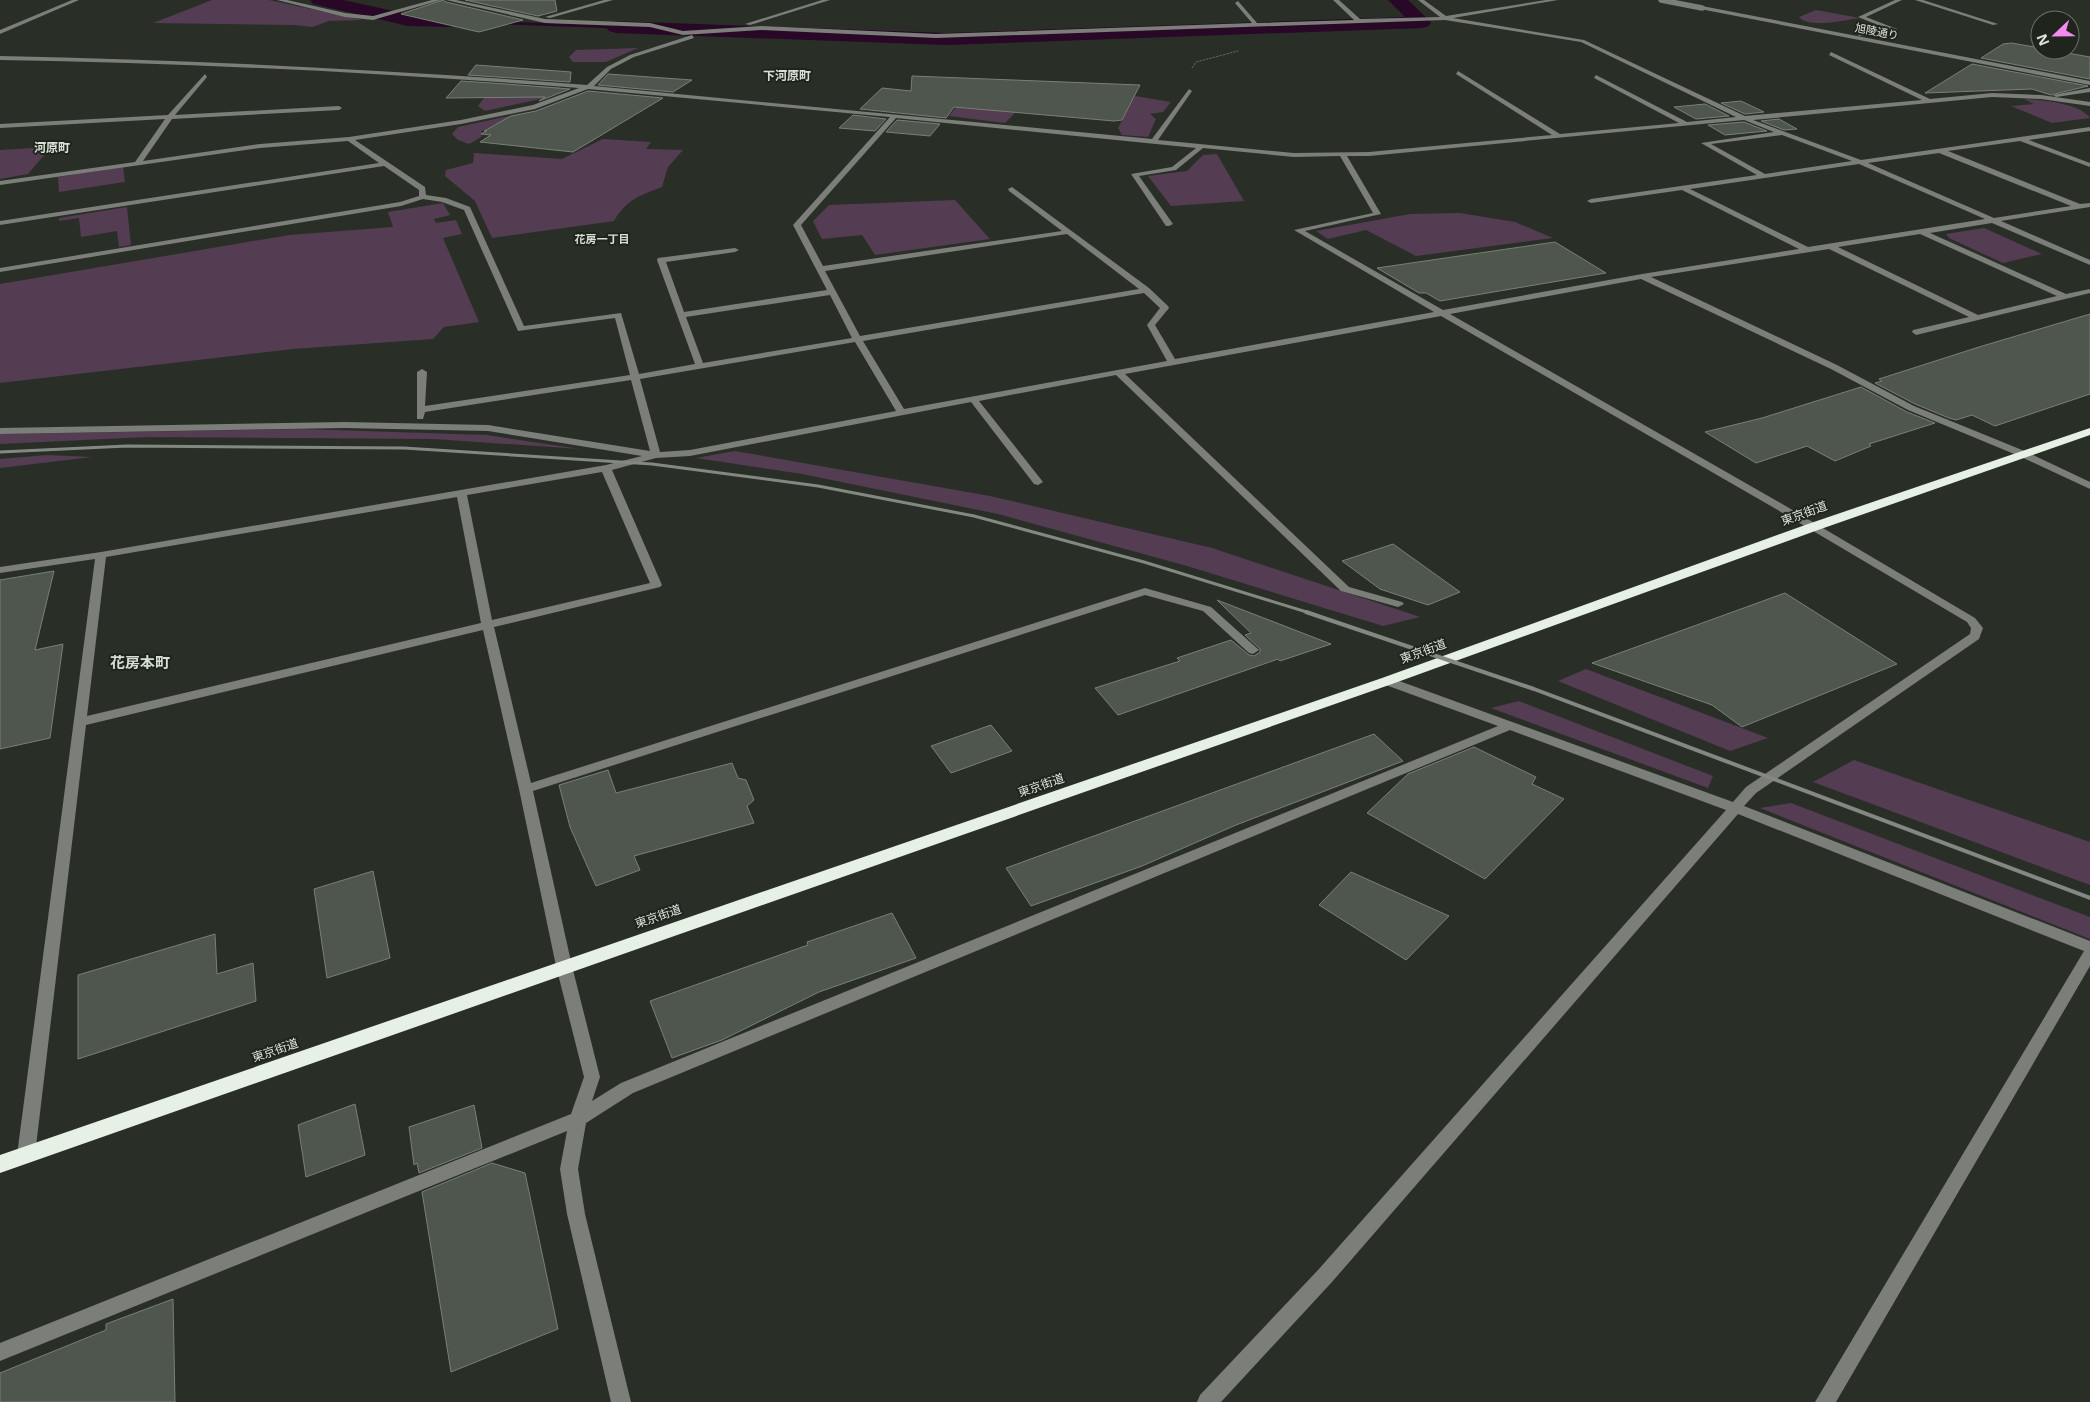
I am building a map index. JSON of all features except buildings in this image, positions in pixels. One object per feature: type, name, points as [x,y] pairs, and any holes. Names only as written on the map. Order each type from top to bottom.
[{"type":"highway","name":"東京街道","points":[[0,1164],[564,966],[1387,682],[1813,527],[2090,430]]},
{"type":"street","points":[[0,32],[76,0]]},
{"type":"street","points":[[280,0],[345,15],[374,18],[438,0]]},
{"type":"street","points":[[449,0],[538,19],[650,25],[683,33],[709,33],[761,28],[936,36],[1446,18],[1555,0]]},
{"type":"street","points":[[538,19],[610,0]]},
{"type":"street","points":[[0,183],[260,146],[348,139],[461,122],[535,107],[591,86],[609,68],[632,56],[668,43],[750,24],[827,0]]},
{"type":"street","points":[[1336,0],[1359,21]]},
{"type":"street","points":[[1420,0],[1446,18],[1482,26],[1582,41],[1743,118],[1860,162],[2090,263]]},
{"type":"street","name":"旭陵通り","points":[[1661,0],[2090,82]]},
{"type":"street","points":[[1852,37],[1895,30],[1861,17],[1899,0]]},
{"type":"street","points":[[1918,0],[1995,24]]},
{"type":"street","points":[[1238,3],[1256,25]]},
{"type":"street","points":[[1831,54],[1929,101]]},
{"type":"street","points":[[0,58],[221,62],[591,86],[1294,155],[1369,154],[1992,95],[2042,97],[2090,104]]},
{"type":"street","points":[[1458,74],[1559,136]]},
{"type":"street","points":[[138,163],[170,117],[205,76]]},
{"type":"street","points":[[1596,77],[1684,123]]},
{"type":"street","points":[[2042,97],[2090,90]]},
{"type":"street","points":[[1153,142],[1189,91]]},
{"type":"street","points":[[0,126],[339,108]]},
{"type":"street","points":[[894,116],[797,224],[857,339],[902,413]]},
{"type":"street","points":[[1591,201],[2090,130]]},
{"type":"street","points":[[1764,176],[1704,143],[1784,133]]},
{"type":"street","points":[[348,139],[422,189],[423,197]]},
{"type":"street","points":[[2020,140],[2090,165]]},
{"type":"street","points":[[1169,224],[1134,174],[1174,169],[1201,147]]},
{"type":"street","points":[[1941,151],[2090,211]]},
{"type":"street","points":[[1207,1402],[1325,1276],[1750,790],[1975,636],[1977,628],[1971,620],[1813,527],[1298,230],[1377,214],[1343,155]]},
{"type":"street","points":[[0,223],[385,164]]},
{"type":"street","points":[[1683,188],[1807,250]]},
{"type":"street","points":[[1012,190],[1146,290],[1165,308],[1151,325],[1172,362]]},
{"type":"street","points":[[0,270],[401,204],[423,197],[443,200],[467,209],[521,328],[618,316],[656,455]]},
{"type":"street","points":[[0,570],[101,555],[606,468],[656,455],[690,453],[1642,276],[2090,205]]},
{"type":"street","points":[[821,269],[1068,232]]},
{"type":"street","points":[[1922,232],[2065,297]]},
{"type":"street","points":[[1831,247],[1977,318]]},
{"type":"street","points":[[700,366],[662,260],[735,250]]},
{"type":"street","points":[[1642,276],[1834,367],[1911,408],[2023,454],[2090,486]]},
{"type":"street","points":[[420,410],[636,377],[1146,290]]},
{"type":"street","points":[[1916,332],[2090,291]]},
{"type":"street","points":[[682,315],[832,292]]},
{"type":"street","points":[[420,427],[422,372]]},
{"type":"street","points":[[1118,372],[1345,589],[1398,604]]},
{"type":"street","points":[[973,399],[1038,482]]},
{"type":"street","points":[[0,430],[316,425],[488,428],[656,455]]},
{"type":"street","points":[[80,722],[656,585],[606,468]]},
{"type":"street","points":[[461,492],[487,624],[526,789],[564,966],[592,1077],[578,1119],[569,1169],[573,1196],[620,1402]]},
{"type":"street","points":[[26,1155],[101,555]]},
{"type":"street","points":[[526,789],[1145,591],[1207,609],[1253,650]]},
{"type":"street","points":[[1387,682],[1735,808],[2090,947]]},
{"type":"street","points":[[0,1352],[578,1119],[636,1084],[1509,726]]},
{"type":"street","points":[[1825,1402],[2090,953]]},
{"type":"path","points":[[1189,91],[1192,68],[1196,62],[1232,54],[1244,47]]},
{"type":"shaded area","points":[[212,0],[269,0],[362,20],[329,21],[312,27],[294,25],[153,23]]},
{"type":"shaded area","points":[[1816,10],[1860,18],[1819,23],[1804,21],[1799,17]]},
{"type":"shaded area","points":[[394,15],[410,18],[652,27],[659,30],[407,21],[386,17]]},
{"type":"shaded area","points":[[638,48],[606,62],[573,62],[569,57],[576,50]]},
{"type":"shaded area","points":[[534,86],[559,87],[561,92],[540,99],[485,111],[478,106],[487,94]]},
{"type":"shaded area","points":[[1036,92],[1005,123],[949,116],[957,106]]},
{"type":"shaded area","points":[[1135,96],[1171,102],[1163,112],[1150,114],[1156,119],[1148,137],[1122,135],[1118,128]]},
{"type":"shaded area","points":[[2024,99],[2050,101],[2069,106],[2085,113],[2090,118],[2052,123],[2011,106],[2034,104]]},
{"type":"shaded area","points":[[514,115],[482,131],[481,137],[469,144],[458,140],[452,134],[458,127]]},
{"type":"shaded area","points":[[603,139],[651,142],[646,149],[683,150],[668,167],[662,187],[634,199],[614,221],[492,238],[475,201],[445,176],[446,170],[473,163],[474,153],[562,159]]},
{"type":"shaded area","points":[[51,147],[28,174],[0,179],[0,150]]},
{"type":"shaded area","points":[[1217,154],[1244,201],[1171,206],[1148,176],[1187,171],[1203,155]]},
{"type":"shaded area","points":[[123,167],[125,182],[59,192],[58,177]]},
{"type":"shaded area","points":[[955,200],[990,239],[875,255],[862,235],[822,239],[813,221],[829,205]]},
{"type":"shaded area","points":[[443,203],[450,215],[434,219],[436,223],[456,220],[462,234],[443,238],[479,322],[444,327],[433,339],[293,349],[0,383],[0,284],[289,235],[393,227],[388,212]]},
{"type":"shaded area","points":[[127,207],[131,245],[119,247],[117,231],[81,237],[79,218],[59,221],[59,218]]},
{"type":"shaded area","points":[[1460,213],[1515,222],[1553,238],[1416,256],[1366,230],[1328,239],[1316,231],[1410,214]]},
{"type":"shaded area","points":[[1984,228],[2042,254],[2003,263],[1949,238],[1946,234]]},
{"type":"shaded area","points":[[303,429],[487,435],[580,449],[433,439],[148,437],[0,444],[0,434]]},
{"type":"shaded area","points":[[735,451],[990,496],[1212,548],[1420,617],[1383,626],[1187,566],[998,514],[802,474],[696,458]]},
{"type":"shaded area","points":[[47,455],[92,457],[0,468],[0,459]]},
{"type":"shaded area","points":[[1586,669],[1768,738],[1730,751],[1558,681]]},
{"type":"shaded area","points":[[1519,701],[1713,776],[1708,788],[1491,708]]},
{"type":"shaded area","points":[[1854,760],[2090,842],[2090,885],[1813,782]]},
{"type":"shaded area","points":[[1791,803],[2090,917],[2090,939],[1760,808]]},
{"type":"waterway","points":[[319,0],[408,20],[451,21]]},
{"type":"waterway","points":[[616,27],[946,39],[1422,22],[1397,0]]},
{"type":"railway","points":[[0,452],[127,446],[404,448],[652,464],[818,486],[974,516],[1144,562],[1310,613]]},
{"type":"railway","points":[[1306,612],[1534,689],[2090,898]]},
{"type":"district","name":"下河原町","points":[[787,75]]},
{"type":"district","name":"河原町","points":[[52,147]]},
{"type":"district","name":"花房一丁目","points":[[602,238]]},
{"type":"district","name":"花房本町","points":[[140,662]]}]
